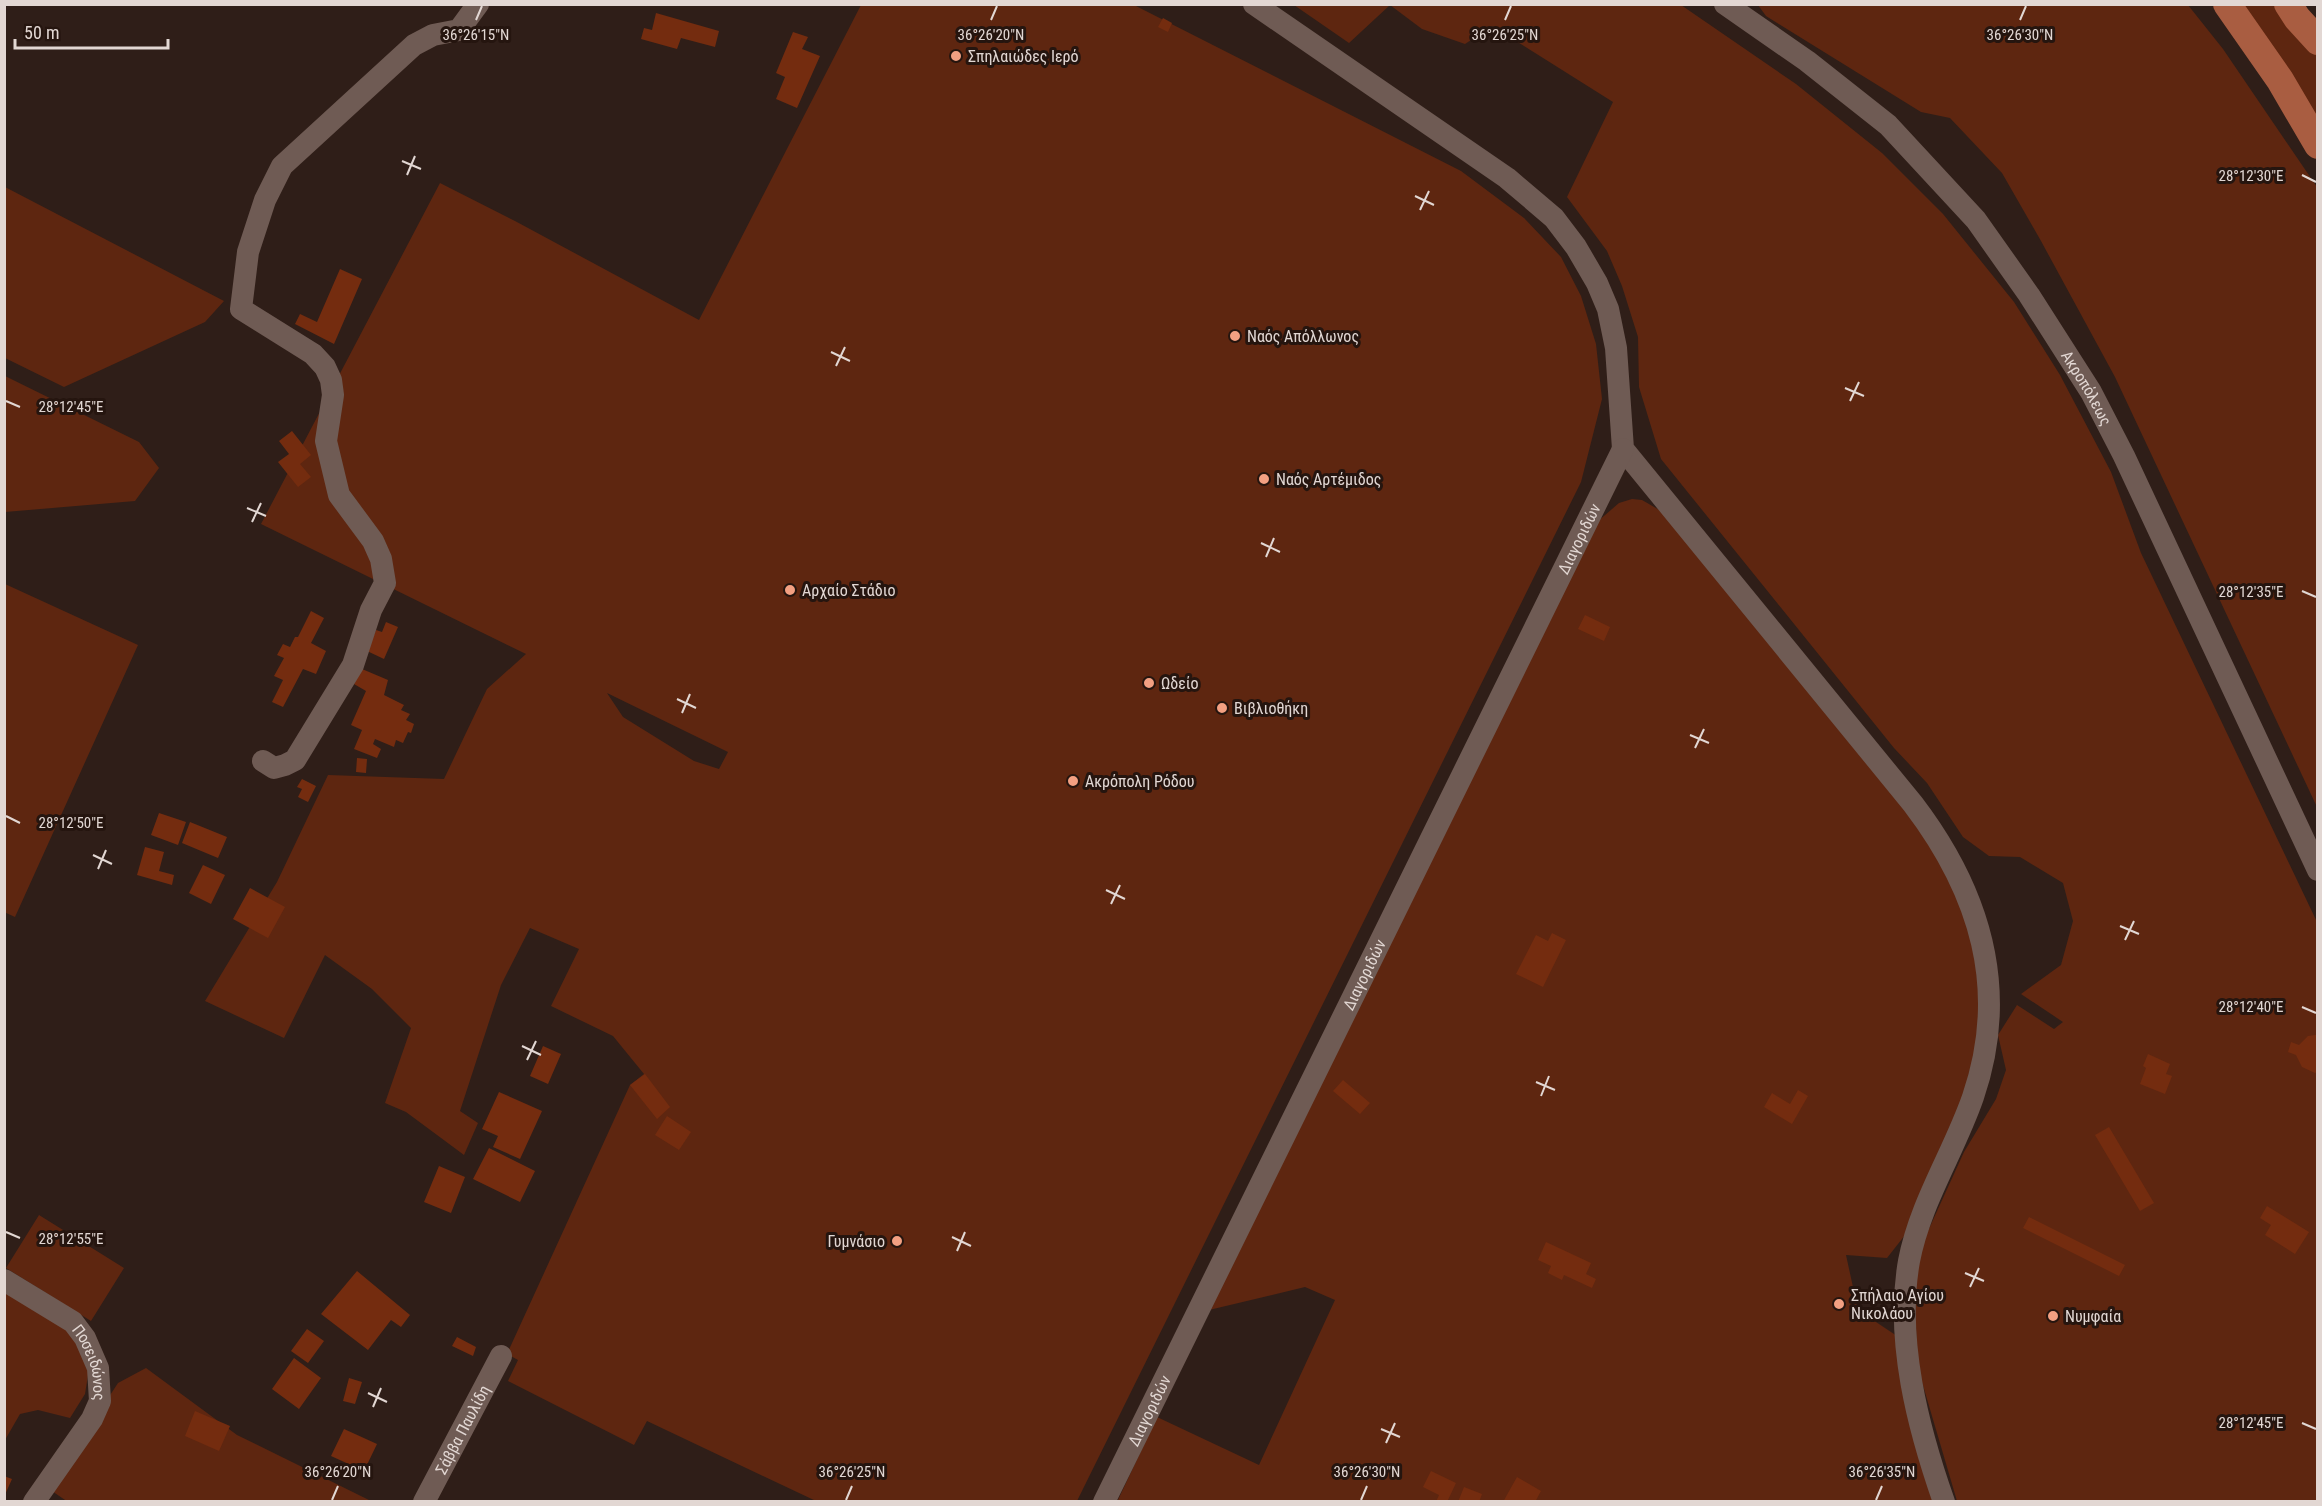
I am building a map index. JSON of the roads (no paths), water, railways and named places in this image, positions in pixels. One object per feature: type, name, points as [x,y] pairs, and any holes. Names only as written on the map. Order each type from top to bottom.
[{"type":"main road","points":[[2227,4],[2280,80],[2318,145]]},
{"type":"main road","points":[[2288,4],[2297,18],[2318,41]]},
{"type":"street","points":[[263,761],[274,768],[295,760],[353,665],[371,610],[385,583],[381,559],[373,541],[339,495],[326,441],[333,395],[331,380],[325,366],[313,354],[241,309],[248,252],[265,201],[282,166],[414,45],[433,35],[459,30],[478,4]]},
{"type":"street","points":[[1254,4],[1507,178],[1554,218],[1576,247],[1597,283],[1608,309],[1616,348],[1623,448],[1934,831],[1953,866],[1976,917],[1987,961],[1989,1023],[1973,1096],[1915,1236],[1906,1278],[1905,1322],[1913,1384],[1928,1452],[1944,1502]]},
{"type":"street","name":"Ακροπόλεως","points":[[1725,4],[1807,61],[1888,125],[1976,220],[2029,295],[2091,392],[2124,456],[2318,870]]},
{"type":"street","name":"Διαγοριδών","points":[[1104,1502],[1623,448]]},
{"type":"street","name":"Ποσειδώνος","points":[[4,1280],[72,1322],[85,1338],[98,1368],[100,1401],[93,1419],[34,1502]]},
{"type":"street","name":"Σάββα Παυλίδη","points":[[424,1502],[501,1356]]},
{"type":"place","name":"Σπηλαιώδες Ιερό","points":[[956,56]]},
{"type":"place","name":"Ναός Απόλλωνος","points":[[1235,336]]},
{"type":"place","name":"Ναός Αρτέμιδος","points":[[1264,479]]},
{"type":"place","name":"Αρχαίο Στάδιο","points":[[790,590]]},
{"type":"place","name":"Ωδείο","points":[[1149,683]]},
{"type":"place","name":"Βιβλιοθήκη","points":[[1222,708]]},
{"type":"place","name":"Ακρόπολη Ρόδου","points":[[1073,781]]},
{"type":"place","name":"Γυμνάσιο","points":[[897,1241]]},
{"type":"place","name":"Σπήλαιο Αγίου Νικολάου","points":[[1839,1304]]},
{"type":"place","name":"Νυμφαία","points":[[2053,1316]]}]
